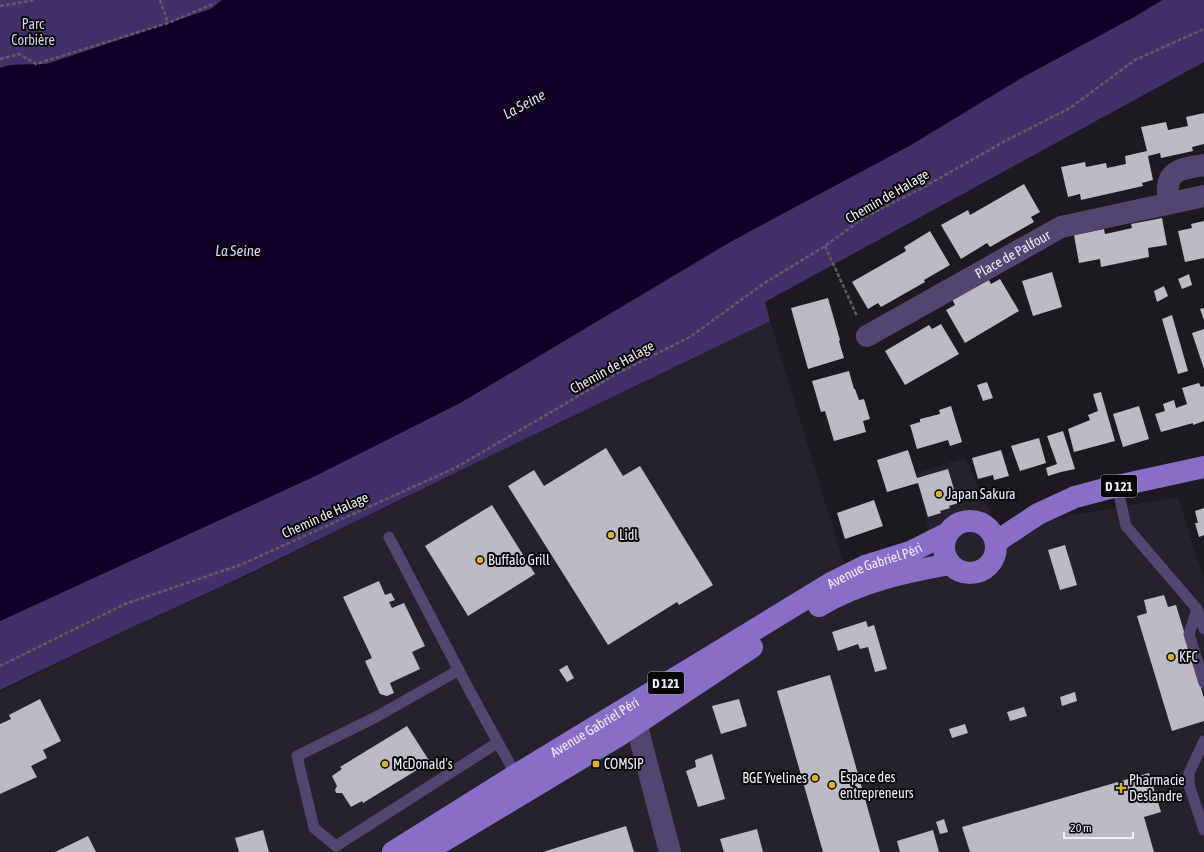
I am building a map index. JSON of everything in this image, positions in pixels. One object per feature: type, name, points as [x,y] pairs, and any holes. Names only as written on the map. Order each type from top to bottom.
[{"type":"main road","name":"Avenue Gabriel Péri","points":[[996,542],[1038,514],[1075,497],[1117,486],[1204,467]]},
{"type":"main road","name":"Avenue Gabriel Péri","points":[[632,715],[833,582],[864,566],[910,552],[948,533],[955,526],[966,521],[982,523],[1038,514]]},
{"type":"main road","points":[[950,564],[958,570],[972,573],[978,572],[988,566],[995,556],[996,542],[993,534],[982,523]]},
{"type":"main road","name":"Avenue Gabriel Péri","points":[[393,852],[421,848],[520,783],[632,715],[751,648],[830,599],[868,583],[915,570],[950,564],[944,550],[944,542],[948,533]]},
{"type":"street","points":[[1169,203],[1168,188],[1170,177],[1178,171],[1204,165]]},
{"type":"street","name":"Place de Palfour","points":[[867,336],[1061,227],[1204,196]]},
{"type":"street","points":[[632,715],[670,852]]},
{"type":"lane","points":[[1117,486],[1126,526],[1197,609],[1204,629]]},
{"type":"lane","points":[[389,536],[497,743],[520,783]]},
{"type":"lane","points":[[1197,609],[1189,634],[1204,683]]},
{"type":"lane","points":[[459,670],[376,717],[297,756],[314,828],[336,846],[497,743]]},
{"type":"lane","points":[[1204,741],[1189,773],[1189,785],[1204,830]]},
{"type":"path","points":[[0,6],[35,0]]},
{"type":"path","points":[[160,0],[168,23]]},
{"type":"path","points":[[0,59],[19,54],[36,64],[168,23],[215,3]]},
{"type":"path","name":"Chemin de Halage","points":[[0,666],[125,604],[240,565],[455,468],[618,373],[690,336],[763,284],[825,246],[865,217],[922,188],[1007,140],[1070,108],[1135,60],[1204,29]]},
{"type":"path","points":[[825,246],[867,336]]},
{"type":"shaded area","points":[[770,321],[843,561],[855,579],[932,549],[917,473],[965,458],[999,528],[1178,497],[1204,581],[1204,852],[0,852],[0,692],[130,628],[225,586]]},
{"type":"green space","name":"Parc Corbière","points":[[0,0],[222,0],[211,9],[47,64],[10,65],[0,68]]},
{"type":"green space","points":[[1162,0],[1204,0],[1204,62],[765,302],[770,321],[225,585],[130,628],[0,690],[0,621],[313,477],[460,403],[730,242],[909,146],[1023,77],[1134,17]]},
{"type":"water","name":"La Seine","points":[[222,0],[1162,0],[1134,17],[1023,77],[909,146],[730,242],[460,403],[313,477],[0,621],[0,68],[10,65],[47,64],[211,9]]},
{"type":"building","points":[[1204,113],[1204,144],[1192,147],[1193,151],[1161,158],[1160,153],[1148,156],[1153,180],[1142,183],[1143,186],[1081,200],[1080,194],[1068,197],[1061,167],[1085,162],[1086,167],[1106,163],[1107,168],[1126,164],[1125,156],[1147,151],[1141,127],[1166,122],[1168,130],[1188,126],[1186,117]]},
{"type":"building","points":[[1024,184],[1040,212],[1031,217],[1034,222],[990,247],[987,243],[961,259],[941,225],[968,210],[970,215]]},
{"type":"building","points":[[1162,218],[1167,245],[1148,248],[1149,257],[1101,267],[1100,259],[1079,263],[1074,235],[1104,229],[1105,234],[1132,228],[1131,224]]},
{"type":"building","points":[[1204,221],[1204,258],[1185,262],[1178,231],[1192,228],[1191,224]]},
{"type":"building","points":[[930,231],[950,265],[924,280],[925,282],[881,307],[878,303],[868,309],[852,282],[906,251],[904,247]]},
{"type":"building","points":[[1052,272],[1062,307],[1033,316],[1022,281]]},
{"type":"building","points":[[1189,274],[1192,285],[1182,289],[1178,279]]},
{"type":"building","points":[[1000,279],[1019,311],[965,343],[946,310],[955,305],[952,299],[989,280],[991,284]]},
{"type":"building","points":[[1164,286],[1168,296],[1157,302],[1154,291]]},
{"type":"building","points":[[828,298],[844,358],[808,369],[791,308]]},
{"type":"building","points":[[1204,308],[1204,320],[1200,309]]},
{"type":"building","points":[[1172,315],[1188,371],[1178,374],[1162,319]]},
{"type":"building","points":[[941,324],[959,354],[905,385],[885,351],[929,325],[932,329]]},
{"type":"building","points":[[1204,329],[1204,369],[1192,333]]},
{"type":"building","points":[[849,371],[854,389],[859,400],[864,399],[870,419],[863,421],[866,432],[834,441],[825,411],[821,412],[812,381]]},
{"type":"building","points":[[987,382],[993,398],[983,401],[977,385]]},
{"type":"building","points":[[1199,383],[1201,387],[1204,386],[1204,421],[1161,432],[1155,414],[1165,411],[1163,404],[1174,400],[1176,408],[1187,404],[1182,388]]},
{"type":"building","points":[[1101,392],[1115,441],[1074,452],[1068,429],[1090,420],[1088,415],[1098,411],[1093,394]]},
{"type":"building","points":[[951,406],[962,442],[950,446],[948,440],[917,449],[910,425],[920,422],[920,419],[940,414],[939,410]]},
{"type":"building","points":[[1139,406],[1149,439],[1123,447],[1113,414]]},
{"type":"building","points":[[1063,431],[1075,469],[1048,476],[1046,468],[1057,464],[1047,436]]},
{"type":"building","points":[[1039,438],[1046,463],[1020,471],[1011,446]]},
{"type":"building","name":"Lidl","points":[[606,448],[623,476],[640,466],[713,585],[679,605],[677,602],[608,645],[508,486],[534,470],[544,486]]},
{"type":"building","points":[[908,450],[917,478],[948,469],[958,503],[949,506],[950,508],[940,511],[941,513],[928,517],[918,483],[887,492],[877,460]]},
{"type":"building","points":[[1001,450],[1009,476],[994,480],[993,475],[978,479],[972,458]]},
{"type":"building","points":[[874,500],[883,526],[845,539],[837,513]]},
{"type":"building","name":"Buffalo Grill","points":[[492,505],[535,574],[468,616],[425,546]]},
{"type":"building","points":[[1204,508],[1204,535],[1199,537],[1195,523],[1198,523],[1195,511]]},
{"type":"building","points":[[1065,545],[1077,585],[1060,590],[1048,550]]},
{"type":"building","points":[[379,581],[385,595],[391,593],[395,600],[389,602],[392,608],[404,603],[425,646],[412,652],[420,669],[390,683],[394,693],[387,696],[380,694],[365,661],[372,658],[343,597]]},
{"type":"building","name":"KFC","points":[[1164,595],[1168,607],[1176,605],[1204,698],[1204,721],[1172,731],[1137,616],[1147,613],[1144,600]]},
{"type":"building","points":[[866,621],[868,627],[874,625],[887,669],[875,672],[868,647],[860,649],[858,644],[838,651],[832,632]]},
{"type":"building","points":[[567,665],[574,678],[567,682],[559,670]]},
{"type":"building","name":"Espace des entrepreneurs","points":[[830,675],[880,852],[823,852],[777,691]]},
{"type":"building","points":[[1075,692],[1077,701],[1062,706],[1060,697]]},
{"type":"building","points":[[40,699],[61,741],[43,750],[47,758],[31,766],[37,777],[0,794],[0,724],[11,719],[9,715]]},
{"type":"building","points":[[739,699],[747,726],[721,734],[712,706]]},
{"type":"building","points":[[1024,707],[1027,716],[1010,721],[1007,712]]},
{"type":"building","points":[[965,724],[968,733],[952,738],[949,729]]},
{"type":"building","name":"McDonald's","points":[[407,726],[430,762],[363,803],[362,801],[351,807],[342,793],[336,793],[335,790],[337,786],[332,776],[342,769],[340,767]]},
{"type":"building","points":[[712,754],[725,799],[698,807],[686,771],[696,767],[695,760]]},
{"type":"building","points":[[1149,773],[1161,812],[1144,817],[1154,852],[970,852],[962,827]]},
{"type":"building","points":[[944,819],[948,832],[940,834],[936,822]]},
{"type":"building","points":[[626,826],[634,852],[543,852]]},
{"type":"building","points":[[757,829],[763,852],[724,852],[720,839]]},
{"type":"building","points":[[263,830],[269,852],[239,852],[235,838]]},
{"type":"building","points":[[933,830],[939,852],[900,852],[897,841]]},
{"type":"building","points":[[88,836],[96,852],[55,852]]},
{"type":"place","name":"Japan Sakura","points":[[939,494]]},
{"type":"place","name":"Lidl","points":[[611,535]]},
{"type":"place","name":"Buffalo Grill","points":[[480,560]]},
{"type":"place","name":"KFC","points":[[1171,657]]},
{"type":"place","name":"McDonald's","points":[[385,764]]},
{"type":"place","name":"COMSIP","points":[[596,764]]},
{"type":"place","name":"BGE Yvelines","points":[[815,778]]},
{"type":"place","name":"Espace des entrepreneurs","points":[[832,785]]},
{"type":"place","name":"Pharmacie Deslandre","points":[[1121,788]]}]
